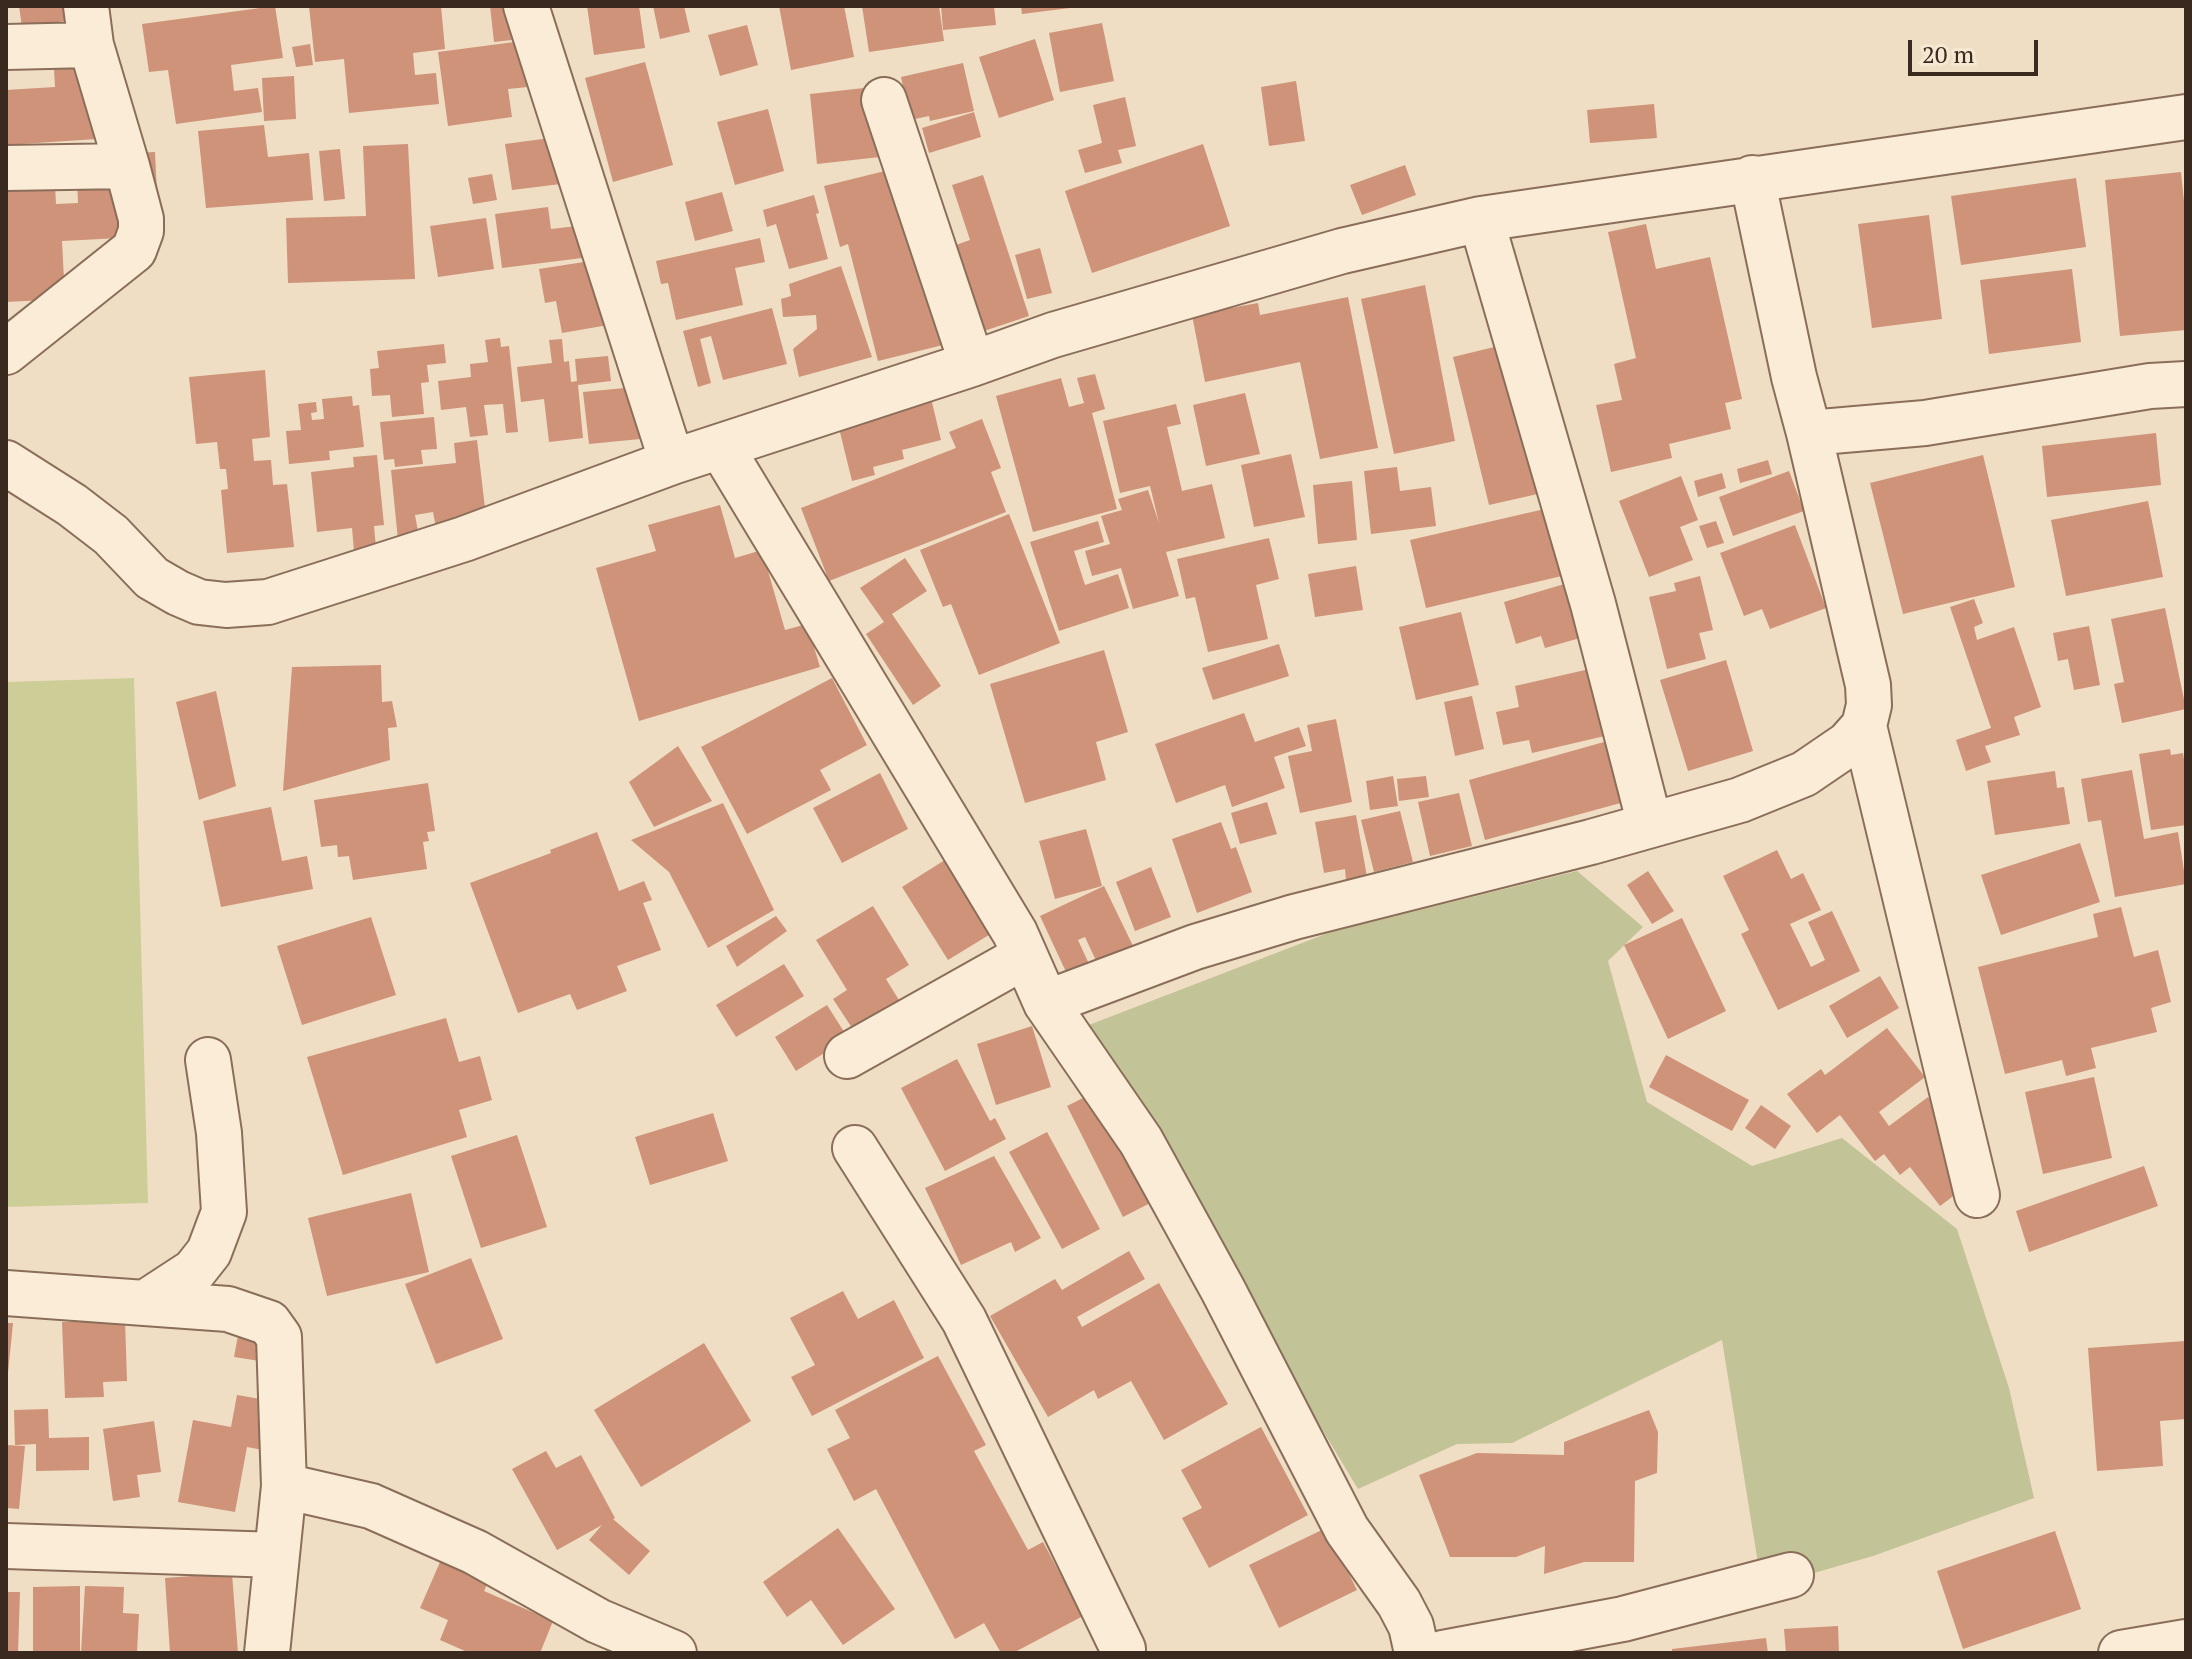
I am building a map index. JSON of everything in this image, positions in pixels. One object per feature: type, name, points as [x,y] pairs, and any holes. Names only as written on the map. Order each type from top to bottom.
[{"type":"street","points":[[526,6],[672,462]]},
{"type":"street","points":[[6,47],[88,25],[141,219],[139,242],[134,250],[6,352]]},
{"type":"street","points":[[884,100],[972,364]]},
{"type":"street","points":[[6,463],[40,483],[111,535],[152,578],[199,602],[226,605],[268,602],[464,539],[672,462],[1053,335],[1342,251],[1481,219],[2186,117]]},
{"type":"street","points":[[6,168],[127,166]]},
{"type":"street","points":[[1752,178],[1794,377],[1868,685],[1869,705],[1864,726],[1977,1195]]},
{"type":"street","points":[[1481,219],[1593,604],[1650,825]]},
{"type":"street","points":[[1809,433],[1925,423],[2150,386],[2186,384]]},
{"type":"street","points":[[721,447],[1015,933],[1046,1003],[1141,1141],[1223,1290],[1347,1530],[1399,1603],[1411,1626],[1417,1653]]},
{"type":"street","points":[[1046,1003],[1195,947],[1294,917],[1551,853],[1740,800],[1804,774],[1848,744],[1864,726]]},
{"type":"street","points":[[847,1056],[1025,956]]},
{"type":"street","points":[[145,1303],[194,1271],[209,1252],[224,1212],[219,1133],[208,1060]]},
{"type":"street","points":[[855,1148],[964,1320],[1123,1649],[1122,1653]]},
{"type":"street","points":[[6,1293],[228,1309],[269,1323],[279,1337],[284,1486],[267,1653]]},
{"type":"street","points":[[284,1486],[371,1506],[475,1552],[594,1637],[674,1653]]},
{"type":"street","points":[[6,1546],[277,1555]]},
{"type":"street","points":[[1442,1653],[1623,1619],[1791,1575]]},
{"type":"street","points":[[2121,1653],[2186,1642]]},
{"type":"green space","points":[[134,678],[148,1203],[6,1207],[6,682]]},
{"type":"green space","points":[[1577,871],[1643,927],[1608,961],[1647,1102],[1752,1166],[1842,1138],[1957,1229],[2009,1388],[2034,1498],[1873,1556],[1762,1588],[1722,1340],[1512,1443],[1457,1444],[1358,1489],[1081,1028],[1328,933]]},
{"type":"building","points":[[19,6],[71,6],[73,20],[22,27]]},
{"type":"building","points":[[275,6],[283,58],[231,65],[234,91],[258,88],[262,112],[176,124],[168,70],[149,72],[142,24]]},
{"type":"building","points":[[309,6],[441,6],[445,49],[413,53],[415,75],[436,73],[439,104],[349,113],[344,59],[315,62]]},
{"type":"building","points":[[490,6],[518,6],[521,39],[494,42]]},
{"type":"building","points":[[587,6],[639,6],[645,48],[594,55]]},
{"type":"building","points":[[653,6],[684,6],[690,32],[660,39]]},
{"type":"building","points":[[779,6],[844,6],[854,57],[791,70]]},
{"type":"building","points":[[862,6],[939,6],[944,41],[869,52]]},
{"type":"building","points":[[941,6],[994,6],[996,25],[943,30]]},
{"type":"building","points":[[1021,6],[1069,6],[1070,8],[1022,14]]},
{"type":"building","points":[[1102,23],[1114,81],[1060,92],[1049,33]]},
{"type":"building","points":[[747,25],[758,65],[720,76],[708,35]]},
{"type":"building","points":[[1035,39],[1054,100],[999,118],[979,57]]},
{"type":"building","points":[[522,41],[528,87],[508,89],[512,117],[448,126],[438,52]]},
{"type":"building","points":[[310,44],[313,65],[296,67],[292,47]]},
{"type":"building","points":[[645,62],[673,165],[613,182],[585,78]]},
{"type":"building","points":[[963,63],[974,111],[930,121],[929,116],[910,120],[901,77]]},
{"type":"building","points":[[122,64],[127,137],[6,145],[6,90],[55,87],[54,69]]},
{"type":"building","points":[[294,76],[296,119],[264,121],[262,78]]},
{"type":"building","points":[[1296,81],[1305,141],[1269,146],[1261,87]]},
{"type":"building","points":[[873,87],[880,157],[817,164],[810,94]]},
{"type":"building","points":[[1125,97],[1136,146],[1118,150],[1122,163],[1085,173],[1078,150],[1102,143],[1093,105]]},
{"type":"building","points":[[1654,104],[1657,138],[1590,143],[1587,110]]},
{"type":"building","points":[[768,109],[784,171],[735,185],[717,122]]},
{"type":"building","points":[[974,112],[981,137],[929,153],[922,128]]},
{"type":"building","points":[[264,125],[268,157],[309,153],[313,200],[206,208],[198,131]]},
{"type":"building","points":[[580,134],[585,181],[512,190],[505,144]]},
{"type":"building","points":[[408,144],[415,279],[288,283],[286,218],[366,216],[363,146]]},
{"type":"building","points":[[1203,144],[1230,226],[1092,273],[1065,191]]},
{"type":"building","points":[[53,148],[56,204],[78,203],[76,156],[155,152],[159,236],[62,241],[65,299],[6,302],[6,168]]},
{"type":"building","points":[[340,149],[345,199],[324,201],[319,151]]},
{"type":"building","points":[[1405,165],[1416,195],[1362,215],[1350,185]]},
{"type":"building","points":[[885,171],[891,194],[911,189],[943,345],[878,361],[848,244],[840,247],[824,186]]},
{"type":"building","points":[[2181,172],[2186,221],[2186,330],[2120,336],[2105,180]]},
{"type":"building","points":[[492,174],[497,200],[473,204],[468,178]]},
{"type":"building","points":[[983,175],[1029,316],[984,331],[956,245],[970,240],[952,185]]},
{"type":"building","points":[[2076,178],[2086,247],[1961,265],[1951,196]]},
{"type":"building","points":[[722,192],[733,231],[695,241],[685,202]]},
{"type":"building","points":[[814,195],[828,259],[789,269],[776,224],[767,227],[763,210]]},
{"type":"building","points":[[548,207],[551,229],[594,224],[598,256],[502,268],[495,214]]},
{"type":"building","points":[[1929,215],[1942,319],[1872,328],[1858,224]]},
{"type":"building","points":[[486,218],[494,269],[438,277],[430,226]]},
{"type":"building","points":[[1646,224],[1656,269],[1710,257],[1742,399],[1725,403],[1731,429],[1669,444],[1672,458],[1611,472],[1596,405],[1622,400],[1614,364],[1636,358],[1608,232]]},
{"type":"building","points":[[760,238],[765,262],[735,268],[743,305],[676,320],[668,283],[661,284],[656,261]]},
{"type":"building","points":[[1040,248],[1052,293],[1027,299],[1015,255]]},
{"type":"building","points":[[603,259],[614,324],[562,333],[556,301],[545,303],[539,269]]},
{"type":"building","points":[[841,266],[872,357],[799,377],[793,349],[817,329],[816,315],[783,317],[781,299],[791,296],[789,284]]},
{"type":"building","points":[[2072,269],[2081,342],[1989,354],[1980,280]]},
{"type":"building","points":[[1425,285],[1455,441],[1394,454],[1361,299]]},
{"type":"building","points":[[1348,297],[1378,448],[1320,459],[1300,362],[1205,382],[1192,315],[1258,303],[1260,315]]},
{"type":"building","points":[[772,308],[787,364],[723,380],[711,336],[700,339],[711,383],[698,387],[683,331]]},
{"type":"building","points":[[500,338],[501,347],[509,346],[518,432],[506,433],[503,404],[484,405],[488,435],[470,437],[466,407],[441,410],[438,381],[471,377],[470,364],[488,362],[485,340]]},
{"type":"building","points":[[562,339],[564,362],[569,361],[571,382],[577,381],[575,359],[608,356],[611,381],[578,385],[583,438],[549,442],[544,399],[521,402],[517,367],[552,363],[549,340]]},
{"type":"building","points":[[1515,342],[1551,491],[1489,505],[1453,357]]},
{"type":"building","points":[[444,344],[446,363],[427,365],[429,382],[421,383],[424,414],[392,417],[390,395],[372,396],[370,369],[379,368],[377,351]]},
{"type":"building","points":[[265,370],[270,437],[252,439],[254,461],[271,460],[273,485],[287,484],[294,547],[227,553],[221,490],[228,489],[226,469],[220,469],[217,442],[196,444],[189,377]]},
{"type":"building","points":[[1095,374],[1105,409],[1092,413],[1117,509],[1033,532],[996,396],[1061,378],[1069,407],[1084,403],[1077,378]]},
{"type":"building","points":[[635,387],[640,439],[589,444],[583,392]]},
{"type":"building","points":[[1245,393],[1260,454],[1206,466],[1193,405]]},
{"type":"building","points":[[930,394],[941,440],[902,450],[904,459],[873,467],[875,475],[852,481],[836,416]]},
{"type":"building","points":[[352,396],[353,406],[359,405],[364,447],[329,451],[330,460],[289,464],[286,431],[301,430],[298,404],[316,402],[317,412],[311,413],[312,420],[324,419],[322,399]]},
{"type":"building","points":[[1176,404],[1181,424],[1167,427],[1182,491],[1212,484],[1225,538],[1166,552],[1179,596],[1133,609],[1121,568],[1092,576],[1085,551],[1110,544],[1101,516],[1122,510],[1118,499],[1148,490],[1159,523],[1150,486],[1120,493],[1103,421]]},
{"type":"building","points":[[434,417],[437,449],[421,450],[423,464],[395,467],[394,459],[384,460],[380,422]]},
{"type":"building","points":[[982,419],[1001,468],[991,472],[1006,512],[829,581],[801,508],[956,448],[949,432]]},
{"type":"building","points":[[2156,433],[2161,485],[2047,497],[2042,446]]},
{"type":"building","points":[[477,440],[487,525],[437,533],[433,512],[415,515],[419,537],[398,540],[391,470],[456,463],[454,443]]},
{"type":"building","points":[[1291,454],[1305,517],[1254,527],[1241,465]]},
{"type":"building","points":[[377,455],[384,525],[374,526],[376,548],[354,551],[352,528],[317,532],[311,472],[354,467],[353,457]]},
{"type":"building","points":[[1983,455],[2015,587],[1903,614],[1870,483]]},
{"type":"building","points":[[1768,460],[1772,474],[1740,483],[1737,469]]},
{"type":"building","points":[[1397,467],[1400,491],[1431,487],[1436,526],[1371,534],[1364,471]]},
{"type":"building","points":[[1789,471],[1804,511],[1733,536],[1719,497]]},
{"type":"building","points":[[1722,473],[1726,488],[1698,497],[1694,481]]},
{"type":"building","points":[[1681,476],[1698,520],[1680,527],[1693,560],[1649,577],[1619,501]]},
{"type":"building","points":[[1352,481],[1357,540],[1318,544],[1313,485]]},
{"type":"building","points":[[2148,501],[2163,577],[2066,596],[2051,520]]},
{"type":"building","points":[[720,505],[735,558],[762,550],[785,630],[807,624],[820,667],[639,721],[596,568],[656,551],[648,525]]},
{"type":"building","points":[[1549,508],[1566,575],[1426,608],[1410,540]]},
{"type":"building","points":[[1009,514],[1060,643],[979,675],[951,604],[943,607],[920,550]]},
{"type":"building","points":[[1098,521],[1104,542],[1074,551],[1085,585],[1118,574],[1129,608],[1059,631],[1030,542]]},
{"type":"building","points":[[1716,521],[1724,543],[1707,548],[1699,526]]},
{"type":"building","points":[[1795,525],[1826,608],[1770,629],[1762,609],[1744,616],[1720,553]]},
{"type":"building","points":[[1269,538],[1279,579],[1256,585],[1268,639],[1208,652],[1195,597],[1186,599],[1177,559]]},
{"type":"building","points":[[905,558],[927,591],[892,614],[941,686],[913,705],[866,634],[884,622],[860,588]]},
{"type":"building","points":[[1356,566],[1363,610],[1315,617],[1308,574]]},
{"type":"building","points":[[1700,576],[1713,630],[1699,633],[1706,659],[1667,669],[1649,597],[1676,591],[1674,583]]},
{"type":"building","points":[[1571,582],[1587,636],[1545,648],[1541,636],[1516,644],[1504,602]]},
{"type":"building","points":[[1974,599],[1983,623],[1974,627],[1977,640],[2014,627],[2041,707],[2014,717],[2020,735],[1985,746],[1991,762],[1966,771],[1956,740],[1991,728],[1950,607]]},
{"type":"building","points":[[2165,608],[2186,709],[2122,723],[2114,684],[2124,682],[2111,619]]},
{"type":"building","points":[[1461,612],[1479,685],[1416,700],[1399,627]]},
{"type":"building","points":[[2089,626],[2100,685],[2074,690],[2068,659],[2058,661],[2053,633]]},
{"type":"building","points":[[1279,644],[1289,676],[1213,700],[1202,668]]},
{"type":"building","points":[[1104,650],[1128,732],[1096,742],[1106,780],[1025,803],[990,684]]},
{"type":"building","points":[[1726,660],[1753,751],[1688,771],[1660,680]]},
{"type":"building","points":[[381,665],[382,702],[392,701],[397,727],[388,728],[390,760],[283,791],[292,667]]},
{"type":"building","points":[[1594,668],[1609,735],[1532,753],[1529,740],[1503,745],[1496,712],[1519,707],[1515,686]]},
{"type":"building","points":[[832,678],[867,745],[820,770],[831,790],[747,834],[701,747]]},
{"type":"building","points":[[216,691],[236,786],[199,800],[176,702]]},
{"type":"building","points":[[1472,696],[1484,749],[1455,756],[1444,702]]},
{"type":"building","points":[[1244,713],[1255,742],[1299,727],[1306,746],[1274,757],[1285,788],[1232,807],[1225,785],[1176,803],[1155,744]]},
{"type":"building","points":[[1336,719],[1352,802],[1300,813],[1288,756],[1312,751],[1307,725]]},
{"type":"building","points":[[1611,740],[1628,801],[1485,840],[1469,780]]},
{"type":"building","points":[[678,746],[712,801],[654,827],[629,782]]},
{"type":"building","points":[[2170,749],[2171,755],[2183,753],[2186,825],[2151,830],[2139,754]]},
{"type":"building","points":[[2132,770],[2144,839],[2178,832],[2186,884],[2115,897],[2101,820],[2088,822],[2081,779]]},
{"type":"building","points":[[2055,771],[2057,788],[2064,787],[2070,824],[1995,835],[1987,781]]},
{"type":"building","points":[[880,773],[908,829],[842,863],[813,808]]},
{"type":"building","points":[[1393,776],[1398,806],[1370,810],[1366,781]]},
{"type":"building","points":[[1426,776],[1429,797],[1399,801],[1397,779]]},
{"type":"building","points":[[428,783],[435,831],[427,832],[429,841],[423,842],[427,869],[353,880],[349,856],[338,857],[337,845],[321,847],[314,800]]},
{"type":"building","points":[[1459,793],[1472,846],[1430,856],[1418,802]]},
{"type":"building","points":[[1267,802],[1277,834],[1240,844],[1231,813]]},
{"type":"building","points":[[723,803],[774,910],[708,948],[669,872],[631,840]]},
{"type":"building","points":[[271,807],[282,861],[307,856],[313,889],[221,907],[203,821]]},
{"type":"building","points":[[1400,811],[1413,862],[1374,872],[1361,820]]},
{"type":"building","points":[[1356,815],[1367,877],[1346,880],[1345,869],[1324,873],[1315,822]]},
{"type":"building","points":[[1221,822],[1231,849],[1236,847],[1252,892],[1197,913],[1172,839]]},
{"type":"building","points":[[1086,829],[1102,886],[1055,899],[1039,841]]},
{"type":"building","points":[[597,832],[619,891],[644,881],[652,900],[643,903],[661,950],[617,966],[627,991],[577,1010],[570,994],[518,1013],[470,883]]},
{"type":"building","points":[[2080,843],[2100,902],[2001,935],[1981,875]]},
{"type":"building","points":[[1777,850],[1791,879],[1803,873],[1821,910],[1790,924],[1811,967],[1825,960],[1808,922],[1832,911],[1860,971],[1778,1010],[1741,934],[1749,930],[1723,876]]},
{"type":"building","points":[[956,853],[1002,927],[948,960],[902,887]]},
{"type":"building","points":[[1151,867],[1171,917],[1135,931],[1116,882]]},
{"type":"building","points":[[1648,871],[1674,911],[1652,924],[1627,885]]},
{"type":"building","points":[[1104,886],[1135,950],[1099,967],[1085,937],[1078,940],[1089,964],[1067,974],[1040,916]]},
{"type":"building","points":[[873,906],[909,965],[886,979],[902,1005],[856,1034],[833,999],[847,990],[816,940]]},
{"type":"building","points":[[2121,907],[2134,957],[2158,950],[2171,1002],[2151,1008],[2157,1032],[2091,1048],[2096,1068],[2066,1076],[2062,1060],[2005,1074],[1978,967],[2098,937],[2093,914]]},
{"type":"building","points":[[776,916],[787,931],[737,967],[726,946]]},
{"type":"building","points":[[371,917],[396,995],[302,1025],[277,946]]},
{"type":"building","points":[[1682,918],[1726,1011],[1668,1039],[1624,945]]},
{"type":"building","points":[[784,964],[804,996],[736,1037],[716,1005]]},
{"type":"building","points":[[1880,976],[1899,1008],[1847,1038],[1829,1006]]},
{"type":"building","points":[[827,1005],[848,1038],[796,1071],[775,1037]]},
{"type":"building","points":[[446,1018],[459,1062],[480,1056],[492,1100],[459,1110],[467,1137],[343,1175],[307,1057]]},
{"type":"building","points":[[1032,1026],[1051,1087],[996,1105],[977,1044]]},
{"type":"building","points":[[1887,1028],[1925,1077],[1879,1112],[1889,1126],[1928,1097],[1955,1131],[1964,1188],[1940,1206],[1910,1167],[1900,1175],[1884,1154],[1875,1161],[1840,1115],[1817,1133],[1787,1094],[1821,1069],[1825,1075]]},
{"type":"building","points":[[1666,1055],[1749,1100],[1732,1131],[1649,1087]]},
{"type":"building","points":[[957,1059],[990,1121],[995,1118],[1006,1139],[945,1171],[901,1088]]},
{"type":"building","points":[[2094,1077],[2112,1158],[2043,1174],[2025,1092]]},
{"type":"building","points":[[1093,1093],[1160,1198],[1123,1217],[1067,1106]]},
{"type":"building","points":[[1761,1105],[1791,1126],[1775,1149],[1745,1128]]},
{"type":"building","points":[[713,1113],[728,1161],[650,1185],[635,1137]]},
{"type":"building","points":[[1047,1132],[1100,1229],[1062,1249],[1009,1152]]},
{"type":"building","points":[[517,1135],[547,1227],[481,1248],[451,1156]]},
{"type":"building","points":[[994,1156],[1041,1238],[1015,1252],[1011,1242],[961,1265],[925,1188]]},
{"type":"building","points":[[2144,1166],[2158,1206],[2029,1252],[2016,1211]]},
{"type":"building","points":[[411,1193],[429,1272],[327,1296],[308,1218]]},
{"type":"building","points":[[1129,1251],[1145,1279],[1077,1317],[1082,1327],[1159,1283],[1228,1404],[1164,1440],[1131,1381],[1098,1399],[1094,1390],[1048,1417],[990,1316],[1055,1279],[1062,1290]]},
{"type":"building","points":[[471,1258],[503,1339],[436,1364],[405,1284]]},
{"type":"building","points":[[843,1291],[858,1319],[894,1300],[924,1358],[812,1416],[791,1377],[815,1365],[790,1318]]},
{"type":"building","points":[[125,1320],[127,1381],[103,1382],[104,1397],[65,1398],[62,1322]]},
{"type":"building","points":[[6,1323],[13,1323],[8,1373],[6,1373]]},
{"type":"building","points":[[240,1325],[265,1330],[260,1361],[234,1357]]},
{"type":"building","points":[[2185,1341],[2186,1419],[2160,1421],[2163,1466],[2097,1471],[2088,1348]]},
{"type":"building","points":[[704,1343],[751,1421],[641,1487],[594,1410]]},
{"type":"building","points":[[938,1356],[986,1445],[974,1451],[1028,1550],[1043,1542],[1083,1616],[1013,1653],[1001,1653],[984,1623],[955,1639],[876,1489],[854,1501],[827,1449],[850,1438],[835,1410]]},
{"type":"building","points":[[237,1395],[272,1401],[263,1450],[247,1447],[235,1512],[178,1502],[193,1420],[231,1427]]},
{"type":"building","points":[[48,1409],[49,1438],[89,1437],[89,1470],[36,1471],[36,1444],[15,1445],[14,1410]]},
{"type":"building","points":[[1649,1410],[1658,1432],[1657,1473],[1635,1481],[1634,1562],[1584,1562],[1544,1574],[1545,1546],[1516,1557],[1450,1557],[1419,1475],[1477,1453],[1564,1455],[1564,1442]]},
{"type":"building","points":[[154,1421],[161,1472],[137,1475],[140,1497],[113,1501],[103,1429]]},
{"type":"building","points":[[1261,1427],[1308,1515],[1209,1568],[1182,1518],[1202,1508],[1181,1470]]},
{"type":"building","points":[[6,1445],[25,1446],[19,1509],[6,1508]]},
{"type":"building","points":[[546,1451],[556,1468],[581,1455],[613,1519],[650,1551],[629,1575],[589,1540],[602,1525],[557,1550],[512,1469]]},
{"type":"building","points":[[838,1528],[895,1609],[843,1645],[811,1600],[787,1617],[763,1582]]},
{"type":"building","points":[[1326,1528],[1357,1590],[1279,1628],[1249,1565]]},
{"type":"building","points":[[2055,1531],[2081,1609],[1963,1649],[1937,1571]]},
{"type":"building","points":[[447,1546],[495,1567],[484,1591],[553,1621],[540,1653],[464,1653],[440,1640],[448,1620],[420,1608]]},
{"type":"building","points":[[232,1573],[238,1653],[170,1653],[165,1578]]},
{"type":"building","points":[[80,1586],[80,1651],[33,1653],[33,1587]]},
{"type":"building","points":[[85,1586],[124,1587],[123,1613],[139,1614],[137,1653],[81,1653]]},
{"type":"building","points":[[6,1592],[20,1592],[18,1653],[6,1653]]},
{"type":"building","points":[[1838,1626],[1839,1653],[1786,1653],[1784,1629]]},
{"type":"building","points":[[1766,1638],[1768,1653],[1672,1653],[1672,1649]]}]
